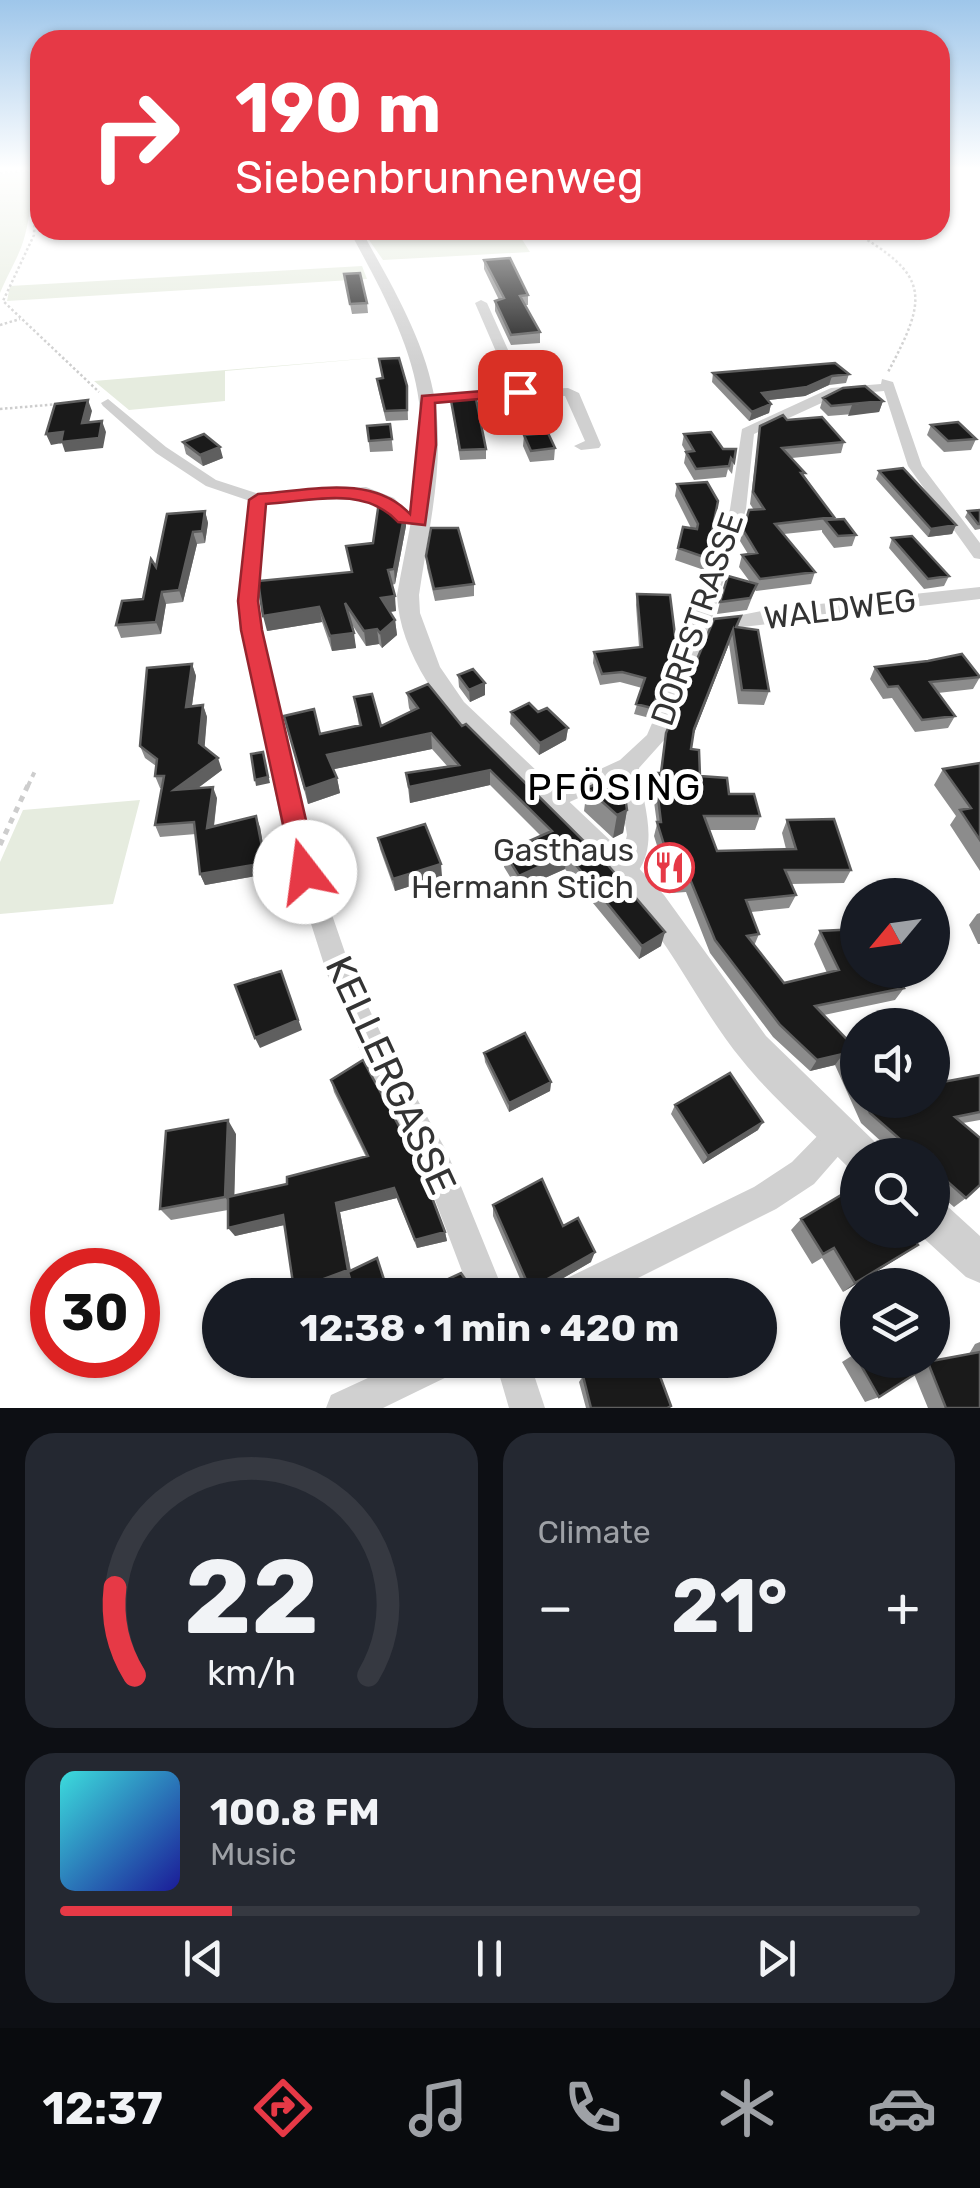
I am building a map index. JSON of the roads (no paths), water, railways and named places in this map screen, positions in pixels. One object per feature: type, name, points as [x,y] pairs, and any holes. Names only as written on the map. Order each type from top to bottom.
[{"type":"street","points":[[360,240],[427,400],[428,445],[409,612],[429,669],[456,708],[624,872],[653,905],[754,1048],[844,1138]]},
{"type":"street","points":[[482,304],[520,392]]},
{"type":"street","name":"DORFSTRASSE","points":[[552,802],[628,766],[656,739],[701,626],[738,509],[747,432],[836,392],[888,384],[915,466],[980,554]]},
{"type":"street","points":[[427,400],[558,391],[574,396],[594,446],[581,446]]},
{"type":"street","points":[[108,403],[138,432],[199,477],[258,500],[366,492],[389,501],[404,518],[418,521]]},
{"type":"street","name":"KELLERGASSE","points":[[258,500],[248,601],[275,750],[300,855],[340,974],[375,1052],[436,1163],[481,1278]]},
{"type":"street","name":"WALDWEG","points":[[701,626],[980,593]]},
{"type":"street","points":[[624,872],[635,860],[640,846],[628,766]]},
{"type":"street","points":[[603,1278],[765,1198],[840,1152]]},
{"type":"street","points":[[950,1235],[980,1262]]},
{"type":"street","points":[[344,1408],[407,1378]]},
{"type":"street","points":[[518,1378],[528,1408]]},
{"type":"place","name":"Gasthaus Hermann Stich","points":[[669,868]]},
{"type":"district","name":"PFÖSING","points":[[615,787]]}]
